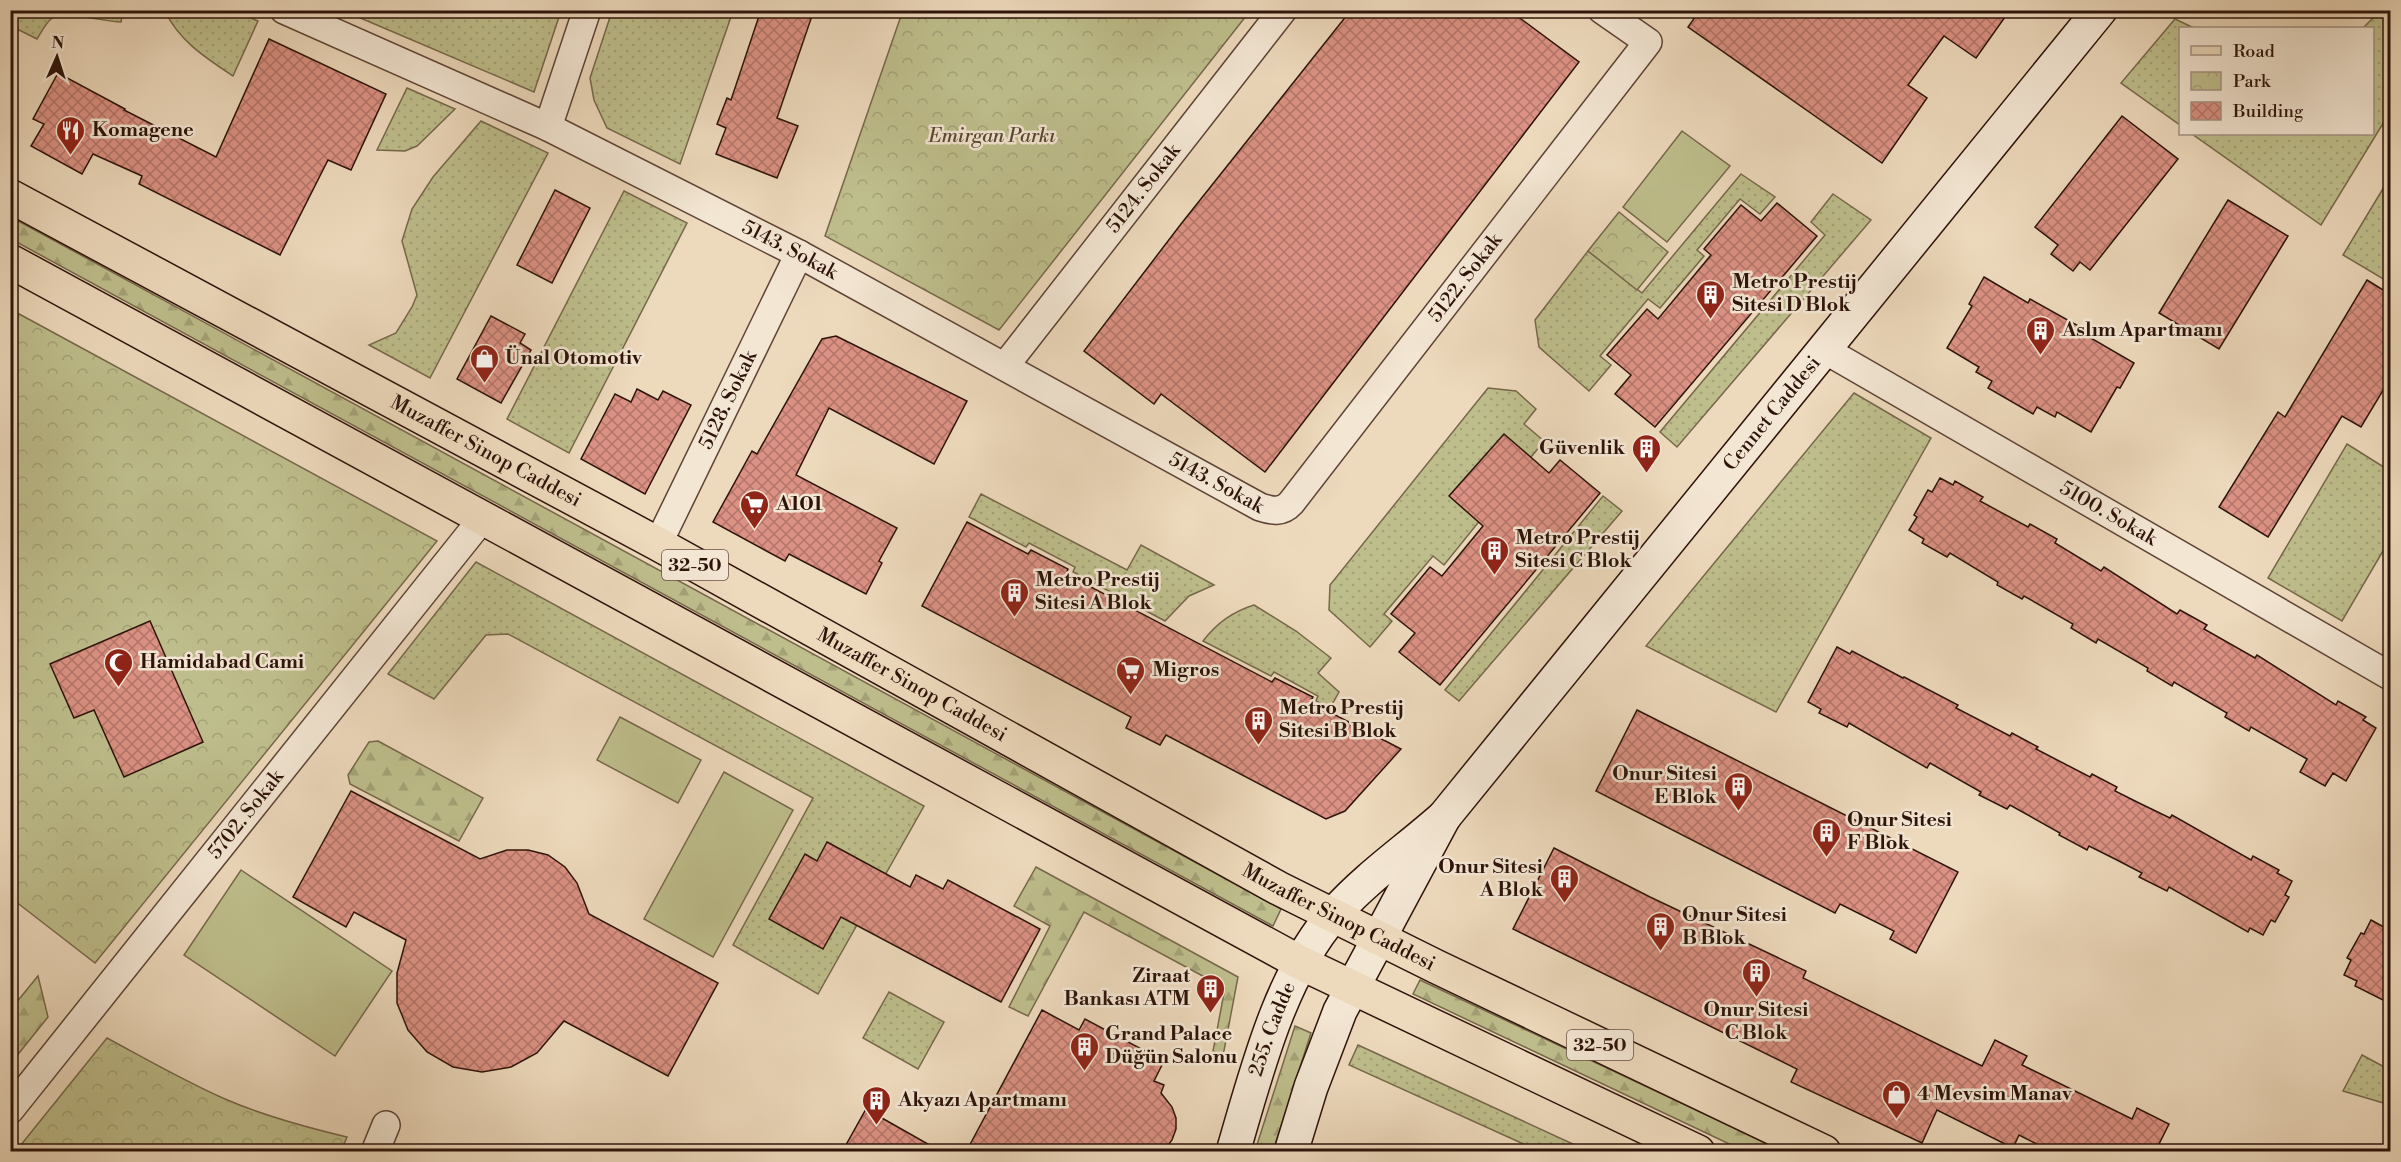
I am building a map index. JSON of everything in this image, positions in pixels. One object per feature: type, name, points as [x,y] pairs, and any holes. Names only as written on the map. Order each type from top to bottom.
[{"type":"main road","name":"Muzaffer Sinop Caddesi","points":[[10,196],[658,544],[1171,830],[1332,916],[1824,1152]]},
{"type":"main road","name":"32-50","points":[[10,261],[1301,963],[1698,1152]]},
{"type":"street","name":"5143. Sokak","points":[[284,10],[548,127],[799,254],[1260,507],[1275,511],[1281,510]]},
{"type":"street","points":[[548,127],[587,10]]},
{"type":"street","name":"5124. Sokak","points":[[1005,366],[1283,10]]},
{"type":"street","name":"5122. Sokak","points":[[1281,510],[1291,503],[1648,42],[1602,10]]},
{"type":"street","name":"Cennet Caddesi","points":[[1377,939],[1444,817],[2100,10]]},
{"type":"street","name":"5128. Sokak","points":[[658,544],[799,254]]},
{"type":"street","name":"5100. Sokak","points":[[1825,350],[2391,676]]},
{"type":"street","name":"5702. Sokak","points":[[10,1110],[482,519]]},
{"type":"street","name":"Cennet Caddesi","points":[[1332,916],[1366,882],[1444,817]]},
{"type":"street","name":"255. Cadde","points":[[1233,1152],[1275,1023],[1301,963],[1332,916]]},
{"type":"street","points":[[1291,1152],[1331,1030],[1377,939]]},
{"type":"street","points":[[375,1152],[386,1125]]},
{"type":"green space","name":"Emirgan Parkı","points":[[903,10],[1250,11],[999,330],[825,236]]},
{"type":"green space","points":[[11,11],[123,11],[121,22],[57,16],[49,21],[37,39],[11,26]]},
{"type":"green space","points":[[165,11],[234,11],[258,21],[233,76],[186,40]]},
{"type":"green space","points":[[344,11],[561,11],[534,92]]},
{"type":"green space","points":[[612,11],[733,11],[680,164],[607,128],[594,100],[590,78]]},
{"type":"green space","points":[[2380,11],[2390,11],[2390,112],[2321,225],[2193,135],[2374,135],[2374,27],[2364,27]]},
{"type":"green space","points":[[2175,19],[2192,27],[2179,27],[2179,124],[2121,83]]},
{"type":"green space","points":[[407,88],[455,109],[417,146],[405,151],[377,150]]},
{"type":"green space","points":[[481,121],[548,153],[430,378],[369,345],[396,333],[417,295],[402,241],[412,209],[433,177]]},
{"type":"green space","points":[[1682,131],[1730,166],[1667,242],[1623,207]]},
{"type":"green space","points":[[1741,174],[1775,197],[1760,214],[1740,199],[1697,250],[1704,256],[1660,308],[1648,299],[1600,356],[1611,365],[1589,391],[1539,347],[1535,320],[1588,251],[1642,293]]},
{"type":"green space","points":[[2390,177],[2390,283],[2343,255]]},
{"type":"green space","points":[[624,191],[687,223],[569,453],[507,419]]},
{"type":"green space","points":[[1833,194],[1871,220],[1677,447],[1660,432],[1825,235],[1811,222]]},
{"type":"green space","points":[[1619,212],[1668,252],[1637,290],[1588,251]]},
{"type":"green space","points":[[11,217],[1281,909],[1273,926],[11,239]]},
{"type":"green space","points":[[10,309],[437,541],[95,963],[11,898]]},
{"type":"green space","points":[[1488,388],[1516,391],[1536,409],[1524,424],[1544,441],[1444,565],[1433,556],[1384,614],[1392,621],[1370,647],[1329,610],[1330,585]]},
{"type":"green space","points":[[1854,393],[1931,438],[1776,712],[1646,646]]},
{"type":"green space","points":[[2347,444],[2390,471],[2390,539],[2342,621],[2268,578]]},
{"type":"green space","points":[[981,494],[1127,570],[1141,545],[1214,585],[1189,596],[1165,621],[1073,572],[1075,567],[1029,543],[1026,547],[969,517]]},
{"type":"green space","points":[[1603,496],[1622,511],[1459,701],[1445,690]]},
{"type":"green space","points":[[476,562],[924,806],[818,994],[733,945],[813,798],[508,634],[486,635],[434,699],[388,674]]},
{"type":"green space","points":[[1254,605],[1296,631],[1331,658],[1318,673],[1339,692],[1330,708],[1316,701],[1318,696],[1274,672],[1271,676],[1203,641],[1226,619]]},
{"type":"green space","points":[[620,717],[701,760],[678,803],[597,760]]},
{"type":"green space","points":[[378,741],[483,798],[459,841],[350,784],[348,775],[369,742]]},
{"type":"green space","points":[[724,772],[793,810],[713,957],[644,919]]},
{"type":"green space","points":[[1036,867],[1238,977],[1223,1056],[1213,1051],[1225,988],[1084,912],[1028,1016],[1009,1007],[1050,926],[1014,906]]},
{"type":"green space","points":[[241,870],[392,971],[335,1056],[184,955]]},
{"type":"green space","points":[[38,976],[48,1017],[11,1063],[11,1009]]},
{"type":"green space","points":[[1420,980],[1783,1151],[1744,1151],[1413,994]]},
{"type":"green space","points":[[889,992],[944,1022],[918,1069],[863,1038]]},
{"type":"green space","points":[[1295,1026],[1311,1033],[1273,1151],[1255,1151]]},
{"type":"green space","points":[[107,1038],[225,1099],[285,1121],[347,1137],[341,1151],[16,1151]]},
{"type":"green space","points":[[1358,1045],[1588,1151],[1539,1151],[1349,1065]]},
{"type":"green space","points":[[2362,1055],[2390,1070],[2390,1105],[2343,1091]]},
{"type":"building","points":[[761,10],[814,10],[777,118],[798,126],[777,178],[716,154],[726,128],[717,124],[727,98],[731,100]]},
{"type":"building","points":[[1351,10],[1509,10],[1579,62],[1265,472],[1161,394],[1154,404],[1084,351],[1181,224]]},
{"type":"building","points":[[1700,10],[2010,10],[1976,58],[1944,36],[1908,85],[1927,98],[1882,163],[1688,27]]},
{"type":"building","points":[[269,39],[386,94],[351,170],[328,160],[280,255],[139,184],[142,176],[93,154],[82,174],[31,146],[44,124],[33,119],[58,73],[216,157]]},
{"type":"building","points":[[2122,116],[2178,159],[2090,270],[2080,262],[2073,271],[2051,254],[2058,245],[2035,227]]},
{"type":"building","points":[[555,190],[590,208],[552,283],[517,265]]},
{"type":"building","points":[[2228,200],[2288,236],[2219,349],[2159,313]]},
{"type":"building","name":"Metro Prestij Sitesi D Blok","points":[[1777,203],[1817,236],[1655,427],[1615,394],[1631,375],[1607,355],[1647,309],[1658,319],[1711,255],[1704,249],[1741,205],[1761,221]]},
{"type":"building","name":"Aslım Apartmanı","points":[[1984,277],[2028,303],[2030,299],[2091,333],[2089,337],[2134,363],[2091,432],[2057,412],[2055,417],[2037,407],[2033,414],[1988,388],[1992,381],[1976,372],[1979,367],[1947,348],[1972,306],[1969,304]]},
{"type":"building","points":[[2367,280],[2391,295],[2391,377],[2361,427],[2342,416],[2268,537],[2219,507],[2278,412],[2285,417]]},
{"type":"building","points":[[491,316],[525,334],[520,343],[531,350],[501,403],[457,379]]},
{"type":"building","points":[[836,336],[967,401],[934,464],[829,408],[796,475],[897,528],[879,561],[882,563],[866,594],[789,554],[785,561],[713,522],[752,451],[757,454],[822,339]]},
{"type":"building","points":[[637,389],[658,400],[663,391],[691,405],[645,494],[581,459],[615,394],[631,402]]},
{"type":"building","name":"Metro Prestij Sitesi C Blok","points":[[1504,434],[1549,473],[1560,460],[1600,493],[1440,685],[1399,652],[1415,633],[1391,614],[1430,567],[1442,576],[1483,526],[1449,496]]},
{"type":"building","points":[[1940,478],[1953,485],[1955,481],[1983,497],[1980,501],[2028,527],[2030,524],[2057,539],[2055,543],[2101,571],[2104,567],[2177,614],[2180,610],[2207,625],[2204,629],[2255,658],[2257,655],[2336,705],[2338,701],[2366,717],[2363,720],[2376,728],[2346,781],[2333,773],[2325,786],[2300,772],[2307,759],[2251,727],[2249,731],[2225,717],[2227,713],[2174,682],[2172,686],[2147,671],[2148,668],[2098,639],[2096,643],[2071,628],[2073,624],[2024,596],[2022,599],[1997,585],[1998,582],[1950,553],[1947,557],[1922,543],[1924,539],[1909,530],[1917,517],[1914,515],[1928,490],[1932,492]]},
{"type":"building","points":[[967,522],[1028,554],[1031,550],[1068,569],[1066,574],[1272,682],[1275,678],[1313,697],[1310,702],[1401,749],[1345,811],[1326,819],[1166,735],[1160,745],[1126,728],[1131,717],[922,606]]},
{"type":"building","name":"Hamidabad Cami","points":[[150,621],[203,742],[124,777],[94,710],[74,718],[50,664]]},
{"type":"building","points":[[1837,647],[1850,654],[1852,651],[1904,677],[1958,705],[1956,708],[2010,736],[2012,733],[2038,747],[2036,749],[2090,777],[2092,774],[2117,787],[2115,791],[2139,803],[2170,818],[2172,815],[2251,860],[2253,856],[2279,870],[2277,873],[2292,881],[2285,895],[2289,897],[2275,922],[2271,920],[2263,935],[2250,928],[2248,932],[2169,887],[2167,891],[2139,877],[2142,873],[2115,859],[2089,846],[2087,850],[2010,805],[2007,809],[1979,795],[1981,792],[1930,763],[1927,768],[1849,723],[1847,727],[1819,713],[1821,709],[1808,702]]},
{"type":"building","points":[[1637,710],[1958,872],[1916,953],[1890,939],[1894,931],[1840,904],[1835,913],[1596,791]]},
{"type":"building","points":[[351,791],[480,859],[507,850],[528,850],[548,855],[565,867],[577,883],[589,914],[718,983],[668,1076],[564,1021],[537,1053],[511,1067],[482,1072],[453,1067],[427,1052],[408,1030],[397,1003],[397,973],[406,940],[354,912],[346,927],[293,897]]},
{"type":"building","points":[[827,842],[910,887],[916,875],[943,889],[948,880],[1040,929],[1001,1002],[841,917],[823,949],[769,919],[805,854],[817,861]]},
{"type":"building","points":[[1554,848],[1650,897],[1806,971],[1803,978],[1982,1066],[1995,1040],[2027,1056],[2022,1065],[2132,1119],[2137,1108],[2169,1124],[2155,1152],[2052,1152],[2019,1135],[2013,1148],[1937,1110],[1922,1143],[1791,1082],[1797,1069],[1513,929]]},
{"type":"building","points":[[2371,920],[2391,931],[2391,985],[2383,1000],[2355,986],[2357,981],[2344,975],[2351,960],[2347,958]]},
{"type":"building","name":"Grand Palace Düğün Salonu","points":[[1042,1010],[1079,1030],[1085,1019],[1164,1061],[1154,1081],[1164,1085],[1161,1093],[1172,1107],[1176,1118],[1176,1129],[1172,1140],[1163,1152],[966,1152]]},
{"type":"building","name":"Akyazı Apartmanı","points":[[866,1109],[942,1152],[842,1152]]},
{"type":"place","name":"Komagene","points":[[71,156]]},
{"type":"place","name":"Metro Prestij Sitesi D Blok","points":[[1711,320]]},
{"type":"place","name":"Aslım Apartmanı","points":[[2041,356]]},
{"type":"place","name":"Ünal Otomotiv","points":[[484,384]]},
{"type":"place","name":"Güvenlik","points":[[1646,474]]},
{"type":"place","name":"A101","points":[[755,530]]},
{"type":"place","name":"Metro Prestij Sitesi C Blok","points":[[1494,576]]},
{"type":"place","name":"Metro Prestij Sitesi A Blok","points":[[1014,618]]},
{"type":"place","name":"Hamidabad Cami","points":[[119,688]]},
{"type":"place","name":"Migros","points":[[1131,696]]},
{"type":"place","name":"Metro Prestij Sitesi B Blok","points":[[1258,746]]},
{"type":"place","name":"Onur Sitesi E Blok","points":[[1738,812]]},
{"type":"place","name":"Onur Sitesi F Blok","points":[[1826,858]]},
{"type":"place","name":"Onur Sitesi A Blok","points":[[1564,904]]},
{"type":"place","name":"Onur Sitesi B Blok","points":[[1661,952]]},
{"type":"place","name":"Onur Sitesi C Blok","points":[[1756,998]]},
{"type":"place","name":"Ziraat Bankası ATM","points":[[1211,1014]]},
{"type":"place","name":"Grand Palace Düğün Salonu","points":[[1084,1072]]},
{"type":"place","name":"4 Mevsim Manav","points":[[1896,1120]]},
{"type":"place","name":"Akyazı Apartmanı","points":[[877,1126]]}]
